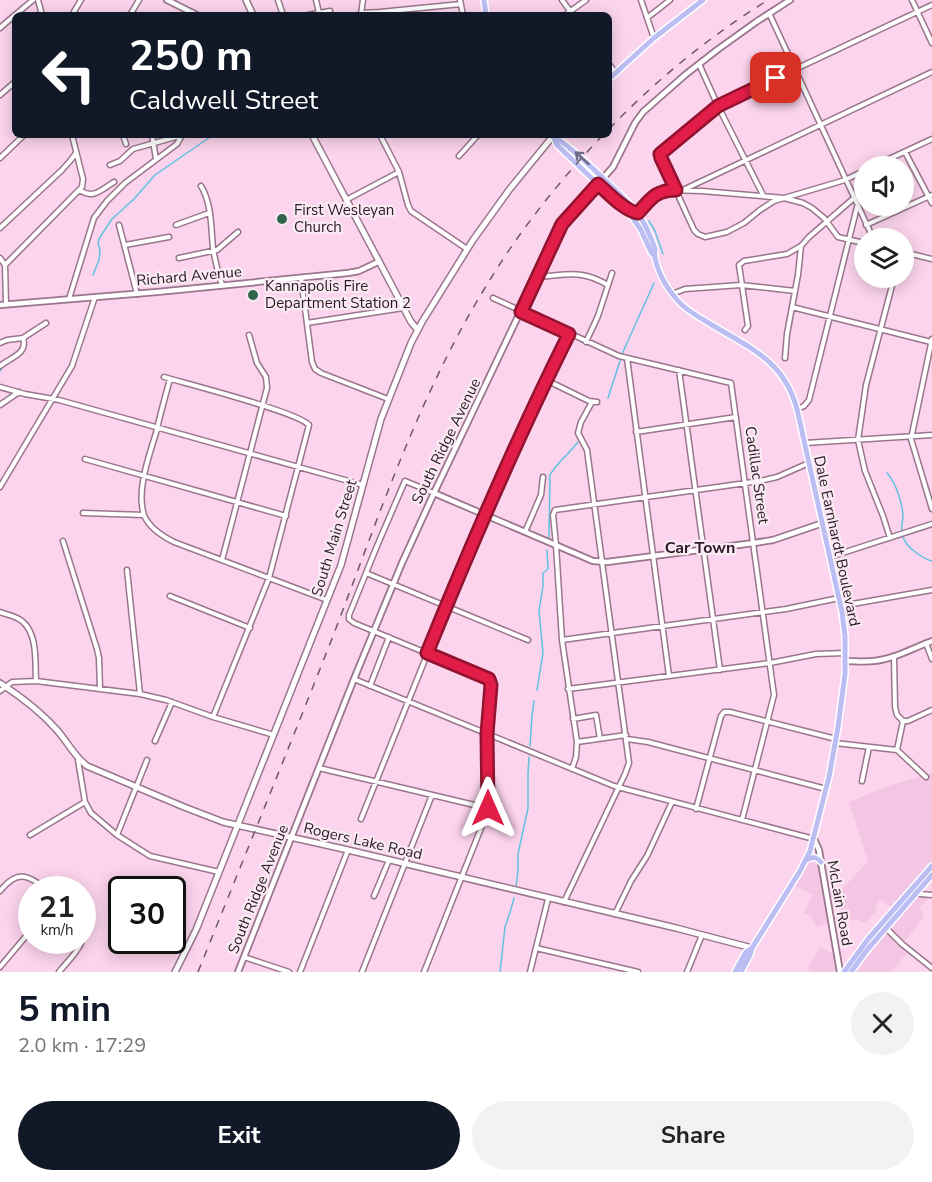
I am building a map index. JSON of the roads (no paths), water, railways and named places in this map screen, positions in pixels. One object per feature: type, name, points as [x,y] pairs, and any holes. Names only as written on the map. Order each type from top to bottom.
[{"type":"main road","points":[[612,76],[654,38],[703,0]]},
{"type":"main road","points":[[314,138],[378,262],[411,322],[418,330]]},
{"type":"main road","name":"South Main Street","points":[[175,972],[190,943],[328,601],[341,565],[388,399],[418,330],[467,249],[509,190],[551,138]]},
{"type":"main road","name":"Dale Earnhardt Boulevard","points":[[554,138],[557,145],[632,217],[654,255],[661,276],[672,294],[688,310],[760,354],[773,365],[788,384],[797,409],[823,523],[841,606],[845,653],[842,696],[835,741],[814,839],[806,860],[752,948],[741,972]]},
{"type":"main road","name":"Dale Earnhardt Boulevard","points":[[558,138],[638,213],[649,234],[655,250],[654,255]]},
{"type":"main road","points":[[618,202],[634,213],[638,213]]},
{"type":"main road","name":"Rogers Lake Road","points":[[3,685],[48,720],[78,760],[87,766],[216,820],[405,863],[752,948]]},
{"type":"main road","points":[[806,860],[813,857],[821,862]]},
{"type":"main road","points":[[851,972],[932,866]]},
{"type":"main road","points":[[842,972],[869,938],[932,875]]},
{"type":"main road","name":"Dale Earnhardt Boulevard","points":[[735,972],[746,952],[752,948]]},
{"type":"street","points":[[19,12],[33,0]]},
{"type":"street","points":[[167,0],[186,12]]},
{"type":"street","points":[[562,0],[571,12]]},
{"type":"street","points":[[573,12],[586,0]]},
{"type":"street","points":[[641,0],[654,38]]},
{"type":"street","points":[[646,18],[670,0]]},
{"type":"street","name":"South Ridge Avenue","points":[[238,972],[393,584],[562,224],[617,160],[643,112],[699,64],[790,0]]},
{"type":"street","points":[[912,0],[932,42]]},
{"type":"street","points":[[380,12],[461,2]]},
{"type":"street","points":[[854,176],[771,202],[735,229],[710,237],[698,234],[692,225],[660,154],[718,106],[932,5]]},
{"type":"street","points":[[323,12],[330,10]]},
{"type":"street","points":[[745,330],[748,326],[738,268],[741,262],[787,254],[801,246],[854,198],[769,13]]},
{"type":"street","points":[[0,28],[12,18]]},
{"type":"street","points":[[699,64],[763,196]]},
{"type":"street","points":[[612,68],[615,72]]},
{"type":"street","points":[[683,190],[932,72]]},
{"type":"street","points":[[0,95],[12,85]]},
{"type":"street","points":[[0,158],[21,138]]},
{"type":"street","points":[[5,265],[83,185],[73,138]]},
{"type":"street","points":[[124,138],[126,144]]},
{"type":"street","points":[[153,138],[156,159]]},
{"type":"street","points":[[110,165],[120,161],[133,149],[170,138]]},
{"type":"street","points":[[69,299],[94,218],[124,183],[177,144],[180,138]]},
{"type":"street","points":[[382,138],[399,172],[411,212],[467,249]]},
{"type":"street","points":[[459,156],[475,138]]},
{"type":"street","points":[[896,156],[932,139]]},
{"type":"street","points":[[0,228],[62,170],[76,152]]},
{"type":"street","points":[[905,152],[931,196],[932,203]]},
{"type":"street","points":[[346,200],[399,172]]},
{"type":"street","points":[[80,190],[91,195],[114,182]]},
{"type":"street","points":[[201,186],[205,193],[222,285]]},
{"type":"street","points":[[638,213],[658,193],[667,190],[784,198],[808,205],[827,221],[836,236],[854,241]]},
{"type":"street","points":[[867,225],[931,196]]},
{"type":"street","points":[[176,225],[209,213]]},
{"type":"street","points":[[797,409],[809,400],[856,216]]},
{"type":"street","points":[[862,216],[868,228]]},
{"type":"street","points":[[119,225],[137,294]]},
{"type":"street","points":[[179,258],[214,251],[238,232]]},
{"type":"street","points":[[125,245],[170,237]]},
{"type":"street","points":[[785,358],[801,246]]},
{"type":"street","points":[[914,255],[932,259]]},
{"type":"street","points":[[0,258],[5,265],[6,304]]},
{"type":"street","name":"Richard Avenue","points":[[0,305],[348,273],[359,271],[378,262]]},
{"type":"street","points":[[586,342],[598,316],[612,273]]},
{"type":"street","points":[[538,276],[579,274],[593,277],[608,285]]},
{"type":"street","points":[[301,278],[315,369],[321,374],[388,399]]},
{"type":"street","points":[[672,294],[685,289],[741,285],[795,291]]},
{"type":"street","points":[[890,538],[865,471],[858,440],[866,385],[891,288]]},
{"type":"street","points":[[0,487],[76,357],[95,297]]},
{"type":"street","name":"Cadillac Street","points":[[493,298],[604,351],[731,383],[774,695],[742,820]]},
{"type":"street","points":[[792,307],[932,341],[911,437],[932,509]]},
{"type":"street","points":[[307,324],[404,308]]},
{"type":"street","points":[[0,343],[23,338],[46,323]]},
{"type":"street","points":[[361,819],[484,515],[569,334]]},
{"type":"street","points":[[222,560],[267,382],[257,363],[249,335]]},
{"type":"street","points":[[0,366],[22,351],[25,345],[23,338]]},
{"type":"street","points":[[627,358],[669,676]]},
{"type":"street","points":[[679,370],[720,670]]},
{"type":"street","points":[[164,377],[262,405],[308,423],[309,429],[269,578],[213,717]]},
{"type":"street","points":[[170,379],[144,476],[141,501],[144,515],[154,529],[174,542],[328,601]]},
{"type":"street","points":[[546,380],[594,402],[581,422],[578,433],[587,450],[629,763],[564,902]]},
{"type":"street","points":[[0,387],[250,452],[363,485]]},
{"type":"street","points":[[0,405],[18,392]]},
{"type":"street","points":[[636,432],[736,417]]},
{"type":"street","points":[[805,443],[932,435]]},
{"type":"street","points":[[85,459],[286,516]]},
{"type":"street","points":[[572,769],[577,742],[562,640],[553,515],[555,510],[745,483],[777,477],[809,463]]},
{"type":"street","points":[[525,532],[541,495],[543,477]]},
{"type":"street","points":[[424,972],[488,808],[487,734],[491,685],[489,679],[354,623],[350,619],[350,612],[405,481],[593,561],[602,562],[773,540],[823,523]]},
{"type":"street","points":[[83,513],[144,515]]},
{"type":"street","points":[[830,557],[932,524]]},
{"type":"street","points":[[63,541],[97,649],[100,689]]},
{"type":"street","points":[[128,570],[140,694]]},
{"type":"street","points":[[366,573],[528,640]]},
{"type":"street","points":[[841,606],[932,590]]},
{"type":"street","points":[[170,596],[250,628]]},
{"type":"street","points":[[562,640],[763,613],[839,598]]},
{"type":"street","points":[[0,612],[16,617],[28,627],[33,639],[36,681]]},
{"type":"street","points":[[370,686],[389,637]]},
{"type":"street","points":[[845,661],[875,661],[894,657],[932,641]]},
{"type":"street","points":[[926,643],[932,659]]},
{"type":"street","points":[[568,689],[770,663],[816,654],[845,653]]},
{"type":"street","points":[[894,657],[895,707],[897,715],[903,722]]},
{"type":"street","points":[[354,679],[619,788],[814,839]]},
{"type":"street","points":[[0,691],[3,685],[12,682],[36,681],[140,694],[274,735]]},
{"type":"street","points":[[155,741],[172,702]]},
{"type":"street","points":[[903,722],[932,711]]},
{"type":"street","points":[[696,809],[724,712],[835,741],[897,750],[926,777]]},
{"type":"street","points":[[573,719],[596,715],[600,739]]},
{"type":"street","points":[[897,750],[903,722]]},
{"type":"street","points":[[577,742],[626,737],[826,789]]},
{"type":"street","points":[[862,781],[869,747]]},
{"type":"street","points":[[78,760],[85,802],[91,813],[117,835],[150,856],[219,872]]},
{"type":"street","points":[[117,835],[147,760]]},
{"type":"street","points":[[319,768],[488,808]]},
{"type":"street","points":[[362,972],[432,795]]},
{"type":"street","points":[[30,835],[85,802]]},
{"type":"street","points":[[615,914],[631,881],[647,856],[672,802]]},
{"type":"street","name":"McLain Road","points":[[814,839],[819,850],[842,972]]},
{"type":"street","points":[[300,972],[348,850]]},
{"type":"street","points":[[374,896],[390,860]]},
{"type":"street","points":[[0,891],[9,881],[18,877]]},
{"type":"street","points":[[915,890],[920,894],[932,895]]},
{"type":"street","points":[[530,972],[548,899]]},
{"type":"street","points":[[886,928],[932,968]]},
{"type":"street","points":[[687,972],[702,935]]},
{"type":"street","points":[[0,967],[18,946]]},
{"type":"street","points":[[536,948],[638,972]]},
{"type":"street","points":[[59,972],[73,954]]},
{"type":"street","points":[[244,957],[290,972]]},
{"type":"waterway","points":[[93,275],[99,260],[100,237],[112,219],[155,175],[209,138]]},
{"type":"waterway","points":[[649,221],[663,254]]},
{"type":"waterway","points":[[622,354],[654,283]]},
{"type":"waterway","points":[[608,398],[620,361]]},
{"type":"waterway","points":[[549,538],[550,475],[578,442]]},
{"type":"waterway","points":[[887,473],[900,500],[903,512],[902,532],[905,541],[915,552],[932,561]]},
{"type":"waterway","points":[[537,690],[543,653],[539,611],[543,573],[548,569],[547,550]]},
{"type":"waterway","points":[[530,746],[534,701]]},
{"type":"waterway","points":[[516,886],[518,854],[528,808],[529,757]]},
{"type":"waterway","points":[[500,972],[505,927],[514,898]]},
{"type":"railway","points":[[612,126],[684,60],[725,28],[768,0]]},
{"type":"railway","points":[[198,972],[333,636],[402,455],[442,367],[488,283],[513,244],[556,188],[600,138]]},
{"type":"place","name":"First Wesleyan Church","points":[[282,219]]},
{"type":"place","name":"Kannapolis Fire Department Station 2","points":[[253,295]]},
{"type":"district","name":"Car Town","points":[[700,547]]}]
